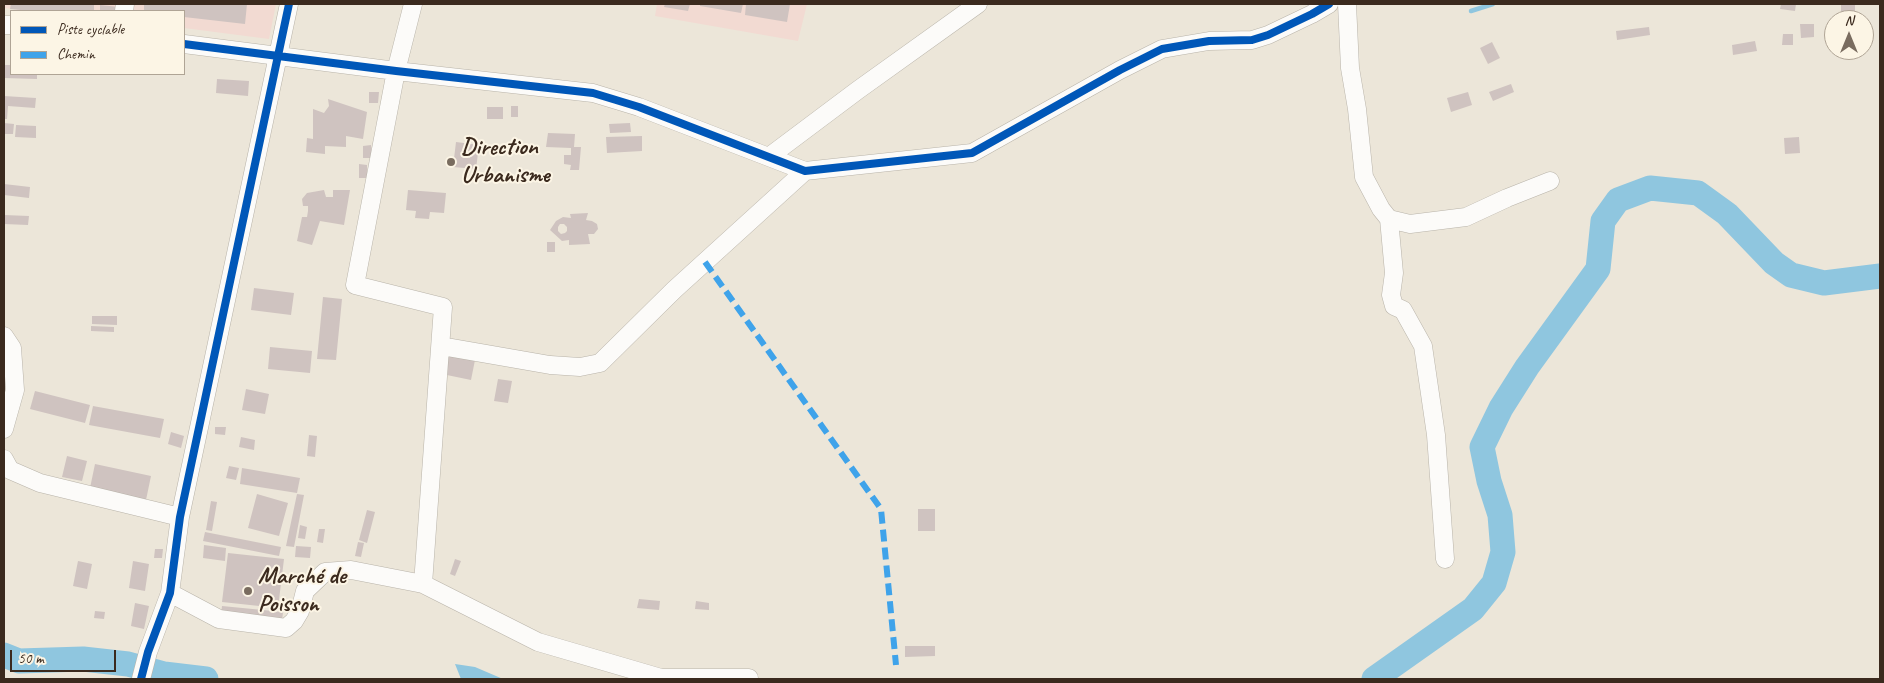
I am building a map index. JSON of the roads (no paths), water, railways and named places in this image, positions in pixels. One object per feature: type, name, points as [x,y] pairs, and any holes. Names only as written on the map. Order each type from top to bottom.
[{"type":"street","points":[[141,679],[148,652],[170,593],[180,517],[289,4]]},
{"type":"street","points":[[413,4],[396,71],[356,285],[443,307],[423,584]]},
{"type":"street","points":[[770,156],[978,4]]},
{"type":"street","points":[[185,44],[396,71],[594,93],[639,107],[805,171],[972,154],[1120,70],[1162,49],[1209,41],[1252,40],[1260,38],[1329,4]]},
{"type":"street","points":[[1347,4],[1350,68],[1357,109],[1364,177],[1381,210],[1389,219],[1410,224],[1466,217],[1550,181]]},
{"type":"street","points":[[441,346],[550,365],[580,367],[600,363],[674,290],[805,171]]},
{"type":"street","points":[[1389,219],[1394,273],[1391,294],[1394,306],[1403,310],[1423,346],[1436,435],[1445,559]]},
{"type":"street","points":[[4,336],[12,348],[16,390],[4,429]]},
{"type":"street","points":[[4,459],[10,470],[40,482],[180,517]]},
{"type":"street","points":[[170,593],[219,619],[286,628],[294,621],[300,611],[306,591],[325,572],[351,570],[423,584],[538,642],[661,678],[749,678]]},
{"type":"water","points":[[455,664],[475,667],[503,679],[461,679]]},
{"type":"waterway","points":[[1471,11],[1493,4]]},
{"type":"waterway","points":[[1374,679],[1473,609],[1494,583],[1503,552],[1500,515],[1489,481],[1482,447],[1501,408],[1527,367],[1598,269],[1603,221],[1618,200],[1650,188],[1698,193],[1727,214],[1774,263],[1791,275],[1824,283],[1880,276]]},
{"type":"waterway","points":[[4,655],[19,661],[83,659],[128,664],[164,674],[206,679]]},
{"type":"place","name":"Direction Urbanisme","points":[[451,162]]},
{"type":"place","name":"Marché de Poisson","points":[[248,591]]}]
